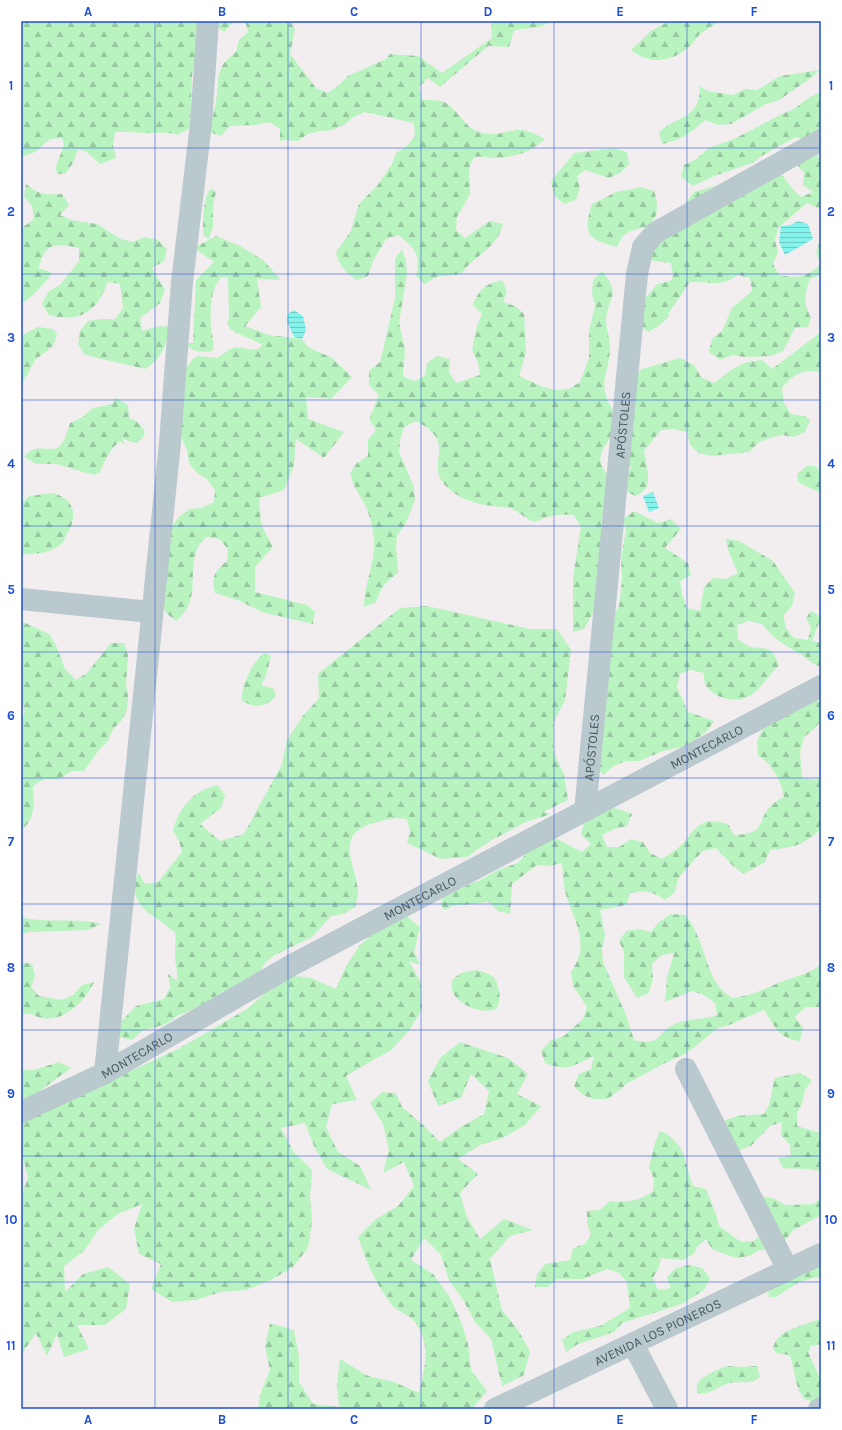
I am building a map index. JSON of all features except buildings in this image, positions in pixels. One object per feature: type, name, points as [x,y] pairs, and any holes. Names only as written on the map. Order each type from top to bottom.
[{"type":"street","points":[[105,1073],[151,612],[170,442],[182,282],[201,124],[208,21]]},
{"type":"street","name":"APÓSTOLES","points":[[585,811],[637,274],[643,247],[655,233],[821,140]]},
{"type":"street","points":[[21,599],[151,612]]},
{"type":"street","name":"MONTECARLO","points":[[21,1112],[105,1073],[292,965],[821,686]]},
{"type":"street","points":[[686,1069],[788,1270]]},
{"type":"street","name":"AVENIDA LOS PIONEROS","points":[[495,1409],[821,1254]]},
{"type":"street","points":[[633,1344],[667,1409]]},
{"type":"green space","points":[[21,21],[197,21],[197,49],[192,75],[190,128],[178,135],[171,133],[115,132],[113,145],[116,158],[100,164],[85,151],[78,149],[73,163],[65,174],[58,174],[55,169],[64,145],[62,138],[50,139],[35,152],[21,157]]},
{"type":"green space","points":[[215,21],[234,21],[224,32],[214,24]]},
{"type":"green space","points":[[245,21],[290,21],[295,29],[290,54],[316,88],[328,93],[348,76],[386,59],[390,54],[418,56],[442,73],[492,38],[491,21],[553,21],[540,27],[514,30],[509,47],[488,46],[440,87],[428,78],[419,87],[422,100],[436,100],[446,103],[474,130],[485,134],[495,134],[514,130],[526,130],[545,139],[529,150],[518,155],[499,158],[474,157],[469,168],[470,194],[457,217],[456,230],[465,238],[490,221],[503,224],[500,233],[490,247],[473,261],[461,274],[436,277],[425,284],[416,276],[418,262],[415,252],[409,244],[398,235],[386,239],[373,261],[368,276],[357,280],[349,274],[341,265],[336,252],[351,231],[359,204],[377,186],[392,164],[396,153],[407,146],[415,136],[414,123],[365,112],[353,117],[344,125],[332,130],[308,134],[298,141],[280,141],[280,129],[269,122],[256,125],[230,126],[221,136],[209,132],[216,102],[219,74],[224,63],[236,52],[239,40],[248,32]]},
{"type":"green space","points":[[669,21],[720,21],[699,35],[684,51],[669,58],[654,60],[639,55],[631,50],[651,31]]},
{"type":"green space","points":[[820,70],[779,100],[766,104],[731,124],[718,125],[705,120],[685,135],[674,141],[662,144],[659,132],[693,110],[697,105],[700,86],[707,91],[733,95],[745,89],[757,90],[780,76]]},
{"type":"green space","points":[[821,91],[821,133],[810,141],[796,137],[763,155],[752,163],[717,175],[693,186],[681,177],[684,165],[695,160],[709,148],[734,139],[794,109]]},
{"type":"green space","points":[[614,148],[627,152],[629,164],[620,173],[609,178],[585,170],[577,176],[580,189],[576,200],[564,204],[555,196],[551,183],[574,153]]},
{"type":"green space","points":[[812,151],[821,160],[821,208],[820,209],[807,203],[778,228],[775,240],[778,252],[773,264],[779,275],[797,277],[812,272],[821,264],[821,275],[810,279],[806,290],[805,299],[811,318],[808,327],[795,328],[783,351],[771,356],[745,357],[732,355],[720,360],[709,352],[712,339],[722,331],[732,308],[752,291],[750,278],[738,275],[720,283],[690,282],[668,314],[669,316],[659,326],[648,332],[639,324],[644,300],[657,284],[670,281],[673,276],[671,263],[653,261],[643,247],[686,203],[694,192],[718,185],[741,172],[753,168],[778,170],[794,191],[801,197],[813,192],[803,185],[804,172],[796,164]]},
{"type":"green space","points":[[26,184],[43,194],[62,194],[69,205],[60,215],[71,220],[97,224],[121,239],[133,242],[145,237],[158,240],[167,249],[164,261],[152,268],[165,290],[160,303],[140,318],[142,331],[155,327],[169,326],[167,340],[160,356],[145,369],[85,355],[78,344],[80,331],[88,321],[115,319],[123,308],[120,284],[108,282],[104,292],[93,308],[78,316],[60,317],[49,315],[42,304],[48,292],[60,285],[79,261],[79,248],[58,245],[52,246],[48,249],[41,259],[39,268],[52,273],[33,295],[21,303],[21,226],[23,227],[34,219],[32,206],[24,197]]},
{"type":"green space","points":[[642,187],[654,191],[655,195],[657,210],[651,223],[623,236],[617,247],[599,241],[590,234],[588,223],[592,204],[616,192]]},
{"type":"green space","points":[[211,188],[216,192],[213,205],[213,227],[209,239],[204,236],[203,218],[206,198]]},
{"type":"green space","points":[[216,236],[240,246],[263,260],[281,280],[257,279],[261,307],[245,326],[269,335],[302,339],[308,347],[332,358],[352,377],[331,399],[306,397],[308,419],[344,432],[324,458],[296,439],[294,465],[284,490],[259,498],[261,524],[273,547],[255,567],[255,592],[307,605],[315,612],[313,624],[262,612],[240,601],[215,593],[213,583],[215,575],[219,568],[227,561],[228,549],[219,539],[206,537],[198,547],[195,557],[193,566],[192,595],[184,613],[176,621],[166,613],[162,602],[171,528],[179,517],[189,509],[202,508],[214,502],[215,490],[207,479],[197,473],[189,463],[187,450],[182,439],[179,426],[180,376],[193,359],[198,356],[217,358],[233,348],[237,347],[252,350],[260,348],[263,345],[230,329],[227,323],[229,317],[228,277],[222,277],[218,281],[213,293],[211,314],[213,342],[212,351],[197,351],[185,343],[193,343],[196,280],[214,262],[194,248]]},
{"type":"green space","points":[[821,237],[821,264],[816,253]]},
{"type":"green space","points":[[402,249],[406,261],[407,274],[399,323],[405,349],[403,376],[414,381],[425,376],[427,363],[437,356],[450,359],[449,372],[456,383],[480,375],[478,362],[472,350],[477,326],[482,314],[473,305],[478,295],[487,285],[502,280],[507,291],[503,302],[515,306],[524,314],[526,352],[519,376],[543,387],[556,390],[569,389],[580,382],[589,358],[589,331],[595,306],[592,293],[593,280],[602,271],[608,279],[613,291],[606,320],[610,344],[610,355],[604,386],[609,404],[616,415],[633,378],[642,369],[680,358],[694,365],[701,377],[714,383],[736,367],[747,362],[762,360],[772,369],[821,332],[821,373],[815,371],[804,372],[794,376],[782,388],[784,403],[791,414],[805,416],[810,420],[805,432],[794,437],[782,435],[770,438],[758,443],[749,452],[711,456],[699,453],[690,445],[687,432],[673,429],[661,430],[644,451],[648,471],[648,483],[646,488],[641,493],[635,496],[624,490],[624,477],[632,468],[623,461],[610,438],[603,450],[600,460],[604,470],[614,479],[601,525],[603,538],[597,606],[584,629],[573,632],[573,577],[581,527],[574,515],[563,514],[534,522],[510,508],[480,504],[457,495],[447,487],[440,478],[438,470],[439,446],[436,438],[429,429],[416,421],[404,427],[400,440],[399,452],[414,487],[415,500],[405,525],[397,535],[396,547],[398,573],[384,585],[376,602],[364,607],[374,551],[374,542],[368,512],[355,488],[350,473],[357,463],[368,456],[368,440],[376,430],[369,419],[379,395],[369,385],[369,371],[380,362],[395,298],[395,259]]},
{"type":"green space","points":[[38,327],[53,329],[57,334],[53,346],[35,360],[21,386],[21,336]]},
{"type":"green space","points":[[116,398],[128,405],[129,418],[136,421],[145,433],[142,439],[134,443],[122,438],[125,445],[120,441],[116,444],[108,455],[100,472],[94,475],[56,464],[36,464],[24,457],[33,450],[52,449],[60,446],[65,438],[70,423],[83,417],[93,408],[112,404]]},
{"type":"green space","points":[[807,466],[814,466],[821,470],[821,493],[798,482],[797,474]]},
{"type":"green space","points":[[53,493],[66,499],[72,509],[73,521],[64,540],[56,548],[47,552],[21,554],[21,504],[29,496]]},
{"type":"green space","points":[[634,511],[658,523],[671,519],[681,529],[665,548],[688,563],[691,575],[680,581],[682,594],[687,608],[700,611],[704,587],[713,578],[726,579],[738,573],[728,550],[726,539],[739,541],[773,561],[795,593],[792,606],[783,615],[786,628],[794,638],[808,640],[811,628],[806,618],[811,611],[821,617],[812,641],[821,643],[821,667],[780,642],[762,624],[749,621],[737,625],[738,639],[751,647],[770,650],[779,666],[761,687],[743,699],[736,700],[723,698],[712,692],[706,686],[704,673],[691,670],[680,674],[677,687],[688,712],[714,721],[707,731],[687,746],[663,751],[639,761],[626,761],[614,766],[603,775],[597,766],[611,617],[619,607],[622,582],[621,557],[626,531],[623,519]]},
{"type":"green space","points":[[427,606],[530,629],[557,629],[571,650],[565,700],[553,723],[553,750],[564,775],[568,800],[543,812],[551,814],[526,822],[490,841],[467,857],[441,859],[407,843],[410,831],[407,819],[387,819],[361,828],[354,835],[350,843],[350,852],[358,892],[355,907],[343,914],[331,916],[312,937],[275,955],[265,963],[258,975],[238,990],[224,991],[201,1006],[177,1016],[166,1024],[142,1031],[132,1040],[118,1037],[118,1025],[136,1006],[164,999],[170,988],[168,974],[177,981],[175,933],[143,908],[135,895],[132,885],[139,873],[145,884],[158,882],[182,852],[179,841],[173,830],[176,821],[189,800],[209,787],[218,785],[225,796],[221,808],[200,824],[220,841],[244,834],[282,764],[287,740],[302,717],[319,698],[318,674],[400,608]]},
{"type":"green space","points":[[21,621],[49,634],[56,645],[65,669],[76,680],[87,673],[111,643],[124,643],[128,655],[126,683],[128,696],[127,709],[122,720],[113,729],[108,741],[99,750],[84,771],[72,771],[59,779],[44,779],[33,786],[34,804],[32,816],[26,826],[21,830],[21,723],[25,711],[21,700]]},
{"type":"green space","points":[[265,653],[271,656],[266,676],[261,685],[274,689],[276,696],[269,703],[260,706],[250,705],[242,700],[243,688],[252,667]]},
{"type":"green space","points":[[814,698],[821,704],[821,721],[804,737],[800,752],[802,778],[815,780],[821,776],[821,829],[809,839],[798,845],[770,850],[765,862],[744,874],[733,866],[716,848],[703,851],[678,879],[675,892],[665,900],[652,893],[635,892],[630,893],[626,905],[600,910],[605,935],[602,949],[603,962],[626,1015],[634,1040],[650,1042],[658,1038],[665,1030],[677,1023],[717,1015],[715,1003],[704,995],[692,991],[665,1002],[667,978],[674,953],[662,955],[652,964],[653,979],[649,993],[637,998],[624,977],[624,952],[619,941],[626,931],[639,929],[651,932],[659,922],[671,914],[685,915],[696,933],[716,983],[732,998],[759,991],[807,973],[821,965],[820,1007],[806,1007],[795,1017],[803,1028],[800,1041],[792,1040],[778,1031],[764,1010],[729,1025],[718,1028],[687,1053],[628,1083],[608,1099],[594,1099],[583,1095],[574,1086],[579,1074],[591,1069],[594,1056],[570,1067],[560,1067],[545,1063],[541,1051],[550,1041],[564,1036],[583,1019],[587,1007],[573,986],[571,972],[580,951],[580,941],[576,922],[565,891],[562,863],[549,866],[537,865],[512,884],[510,914],[498,911],[489,902],[452,906],[445,910],[441,905],[442,898],[479,881],[498,870],[518,863],[538,840],[550,835],[582,852],[591,844],[581,835],[584,822],[605,807],[619,809],[632,814],[627,826],[614,829],[602,835],[607,847],[619,847],[631,839],[643,842],[650,853],[662,859],[679,847],[698,827],[707,822],[713,821],[728,824],[734,835],[753,832],[758,829],[767,810],[775,802],[784,797],[778,778],[772,768],[758,755],[757,740],[770,717]]},
{"type":"green space","points":[[400,911],[420,927],[414,952],[420,965],[409,961],[421,983],[422,1009],[409,1031],[391,1050],[346,1076],[357,1100],[332,1104],[326,1127],[338,1152],[360,1166],[371,1190],[327,1169],[314,1146],[305,1123],[281,1128],[293,1151],[312,1170],[310,1196],[312,1222],[308,1248],[293,1267],[271,1280],[246,1290],[221,1292],[196,1300],[172,1302],[151,1289],[161,1264],[139,1254],[134,1229],[142,1204],[118,1214],[98,1230],[84,1251],[64,1266],[65,1292],[83,1274],[108,1267],[130,1284],[126,1309],[105,1325],[77,1325],[89,1349],[64,1357],[57,1334],[47,1356],[36,1333],[21,1355],[21,1196],[28,1178],[21,1150],[21,1122],[180,1048],[247,1009],[286,975],[311,978],[336,989],[346,966],[360,945]]},
{"type":"green space","points":[[21,917],[41,920],[81,921],[101,924],[88,930],[28,932],[21,935]]},
{"type":"green space","points":[[21,962],[32,964],[35,976],[31,987],[39,996],[62,1000],[73,995],[82,985],[94,982],[80,1003],[66,1014],[50,1019],[41,1018],[30,1014],[21,1015]]},
{"type":"green space","points":[[476,970],[484,972],[495,979],[499,992],[499,1002],[496,1009],[489,1011],[473,1008],[458,1000],[454,994],[452,987],[453,979],[461,973]]},
{"type":"green space","points":[[460,1042],[508,1058],[528,1074],[517,1094],[541,1106],[525,1125],[503,1138],[480,1145],[458,1159],[478,1174],[460,1193],[467,1217],[480,1239],[504,1219],[533,1230],[510,1236],[490,1259],[502,1310],[518,1330],[530,1351],[524,1375],[502,1386],[491,1339],[475,1322],[463,1300],[449,1280],[441,1255],[424,1238],[411,1260],[433,1274],[449,1296],[460,1319],[468,1344],[471,1370],[487,1391],[472,1409],[258,1409],[261,1392],[270,1370],[265,1347],[270,1323],[294,1330],[299,1357],[299,1382],[313,1404],[339,1407],[337,1384],[340,1359],[368,1376],[394,1382],[419,1393],[426,1356],[420,1329],[414,1321],[394,1307],[386,1297],[368,1264],[358,1237],[376,1219],[398,1206],[414,1186],[404,1162],[383,1173],[389,1150],[383,1124],[370,1103],[382,1092],[396,1093],[402,1107],[440,1142],[461,1127],[484,1114],[489,1091],[471,1074],[461,1098],[438,1106],[428,1081],[440,1058]]},
{"type":"green space","points":[[59,1062],[71,1068],[30,1098],[21,1099],[21,1070],[34,1070]]},
{"type":"green space","points":[[800,1073],[812,1080],[805,1090],[802,1104],[797,1113],[797,1126],[821,1133],[821,1172],[817,1170],[783,1168],[778,1158],[791,1156],[790,1145],[781,1135],[782,1122],[770,1126],[751,1146],[728,1154],[724,1121],[737,1116],[764,1114],[770,1101],[775,1078]]},
{"type":"green space","points":[[660,1131],[669,1136],[680,1147],[686,1161],[693,1186],[706,1189],[719,1226],[741,1242],[754,1241],[764,1232],[759,1196],[772,1198],[786,1205],[814,1204],[821,1198],[821,1215],[792,1231],[784,1242],[772,1249],[760,1250],[749,1256],[736,1258],[712,1249],[706,1239],[697,1247],[694,1254],[683,1260],[661,1258],[659,1267],[653,1278],[658,1290],[671,1288],[667,1277],[676,1268],[689,1265],[702,1268],[710,1278],[704,1290],[682,1304],[622,1323],[614,1332],[578,1344],[566,1352],[562,1340],[573,1332],[600,1326],[630,1308],[627,1282],[619,1273],[607,1269],[583,1279],[557,1279],[548,1287],[535,1287],[537,1274],[545,1264],[570,1260],[573,1248],[585,1244],[591,1235],[587,1223],[587,1211],[600,1210],[610,1201],[622,1202],[638,1199],[653,1191],[654,1179],[649,1167],[655,1143]]},
{"type":"green space","points":[[821,1265],[821,1276],[799,1282],[776,1297],[769,1297],[768,1291]]},
{"type":"green space","points":[[821,1318],[821,1344],[811,1346],[808,1352],[821,1380],[821,1399],[812,1401],[806,1399],[801,1394],[789,1355],[776,1353],[773,1348],[780,1336],[786,1332]]},
{"type":"green space","points":[[728,1366],[757,1366],[760,1377],[749,1382],[734,1382],[726,1384],[711,1392],[703,1394],[698,1393],[697,1386],[699,1381],[713,1372]]},
{"type":"water","points":[[798,221],[808,224],[813,239],[785,255],[779,242],[781,226],[790,225]]},
{"type":"water","points":[[294,310],[303,316],[306,330],[302,339],[294,337],[287,321],[288,314]]},
{"type":"water","points":[[653,492],[659,508],[649,512],[643,496]]}]
